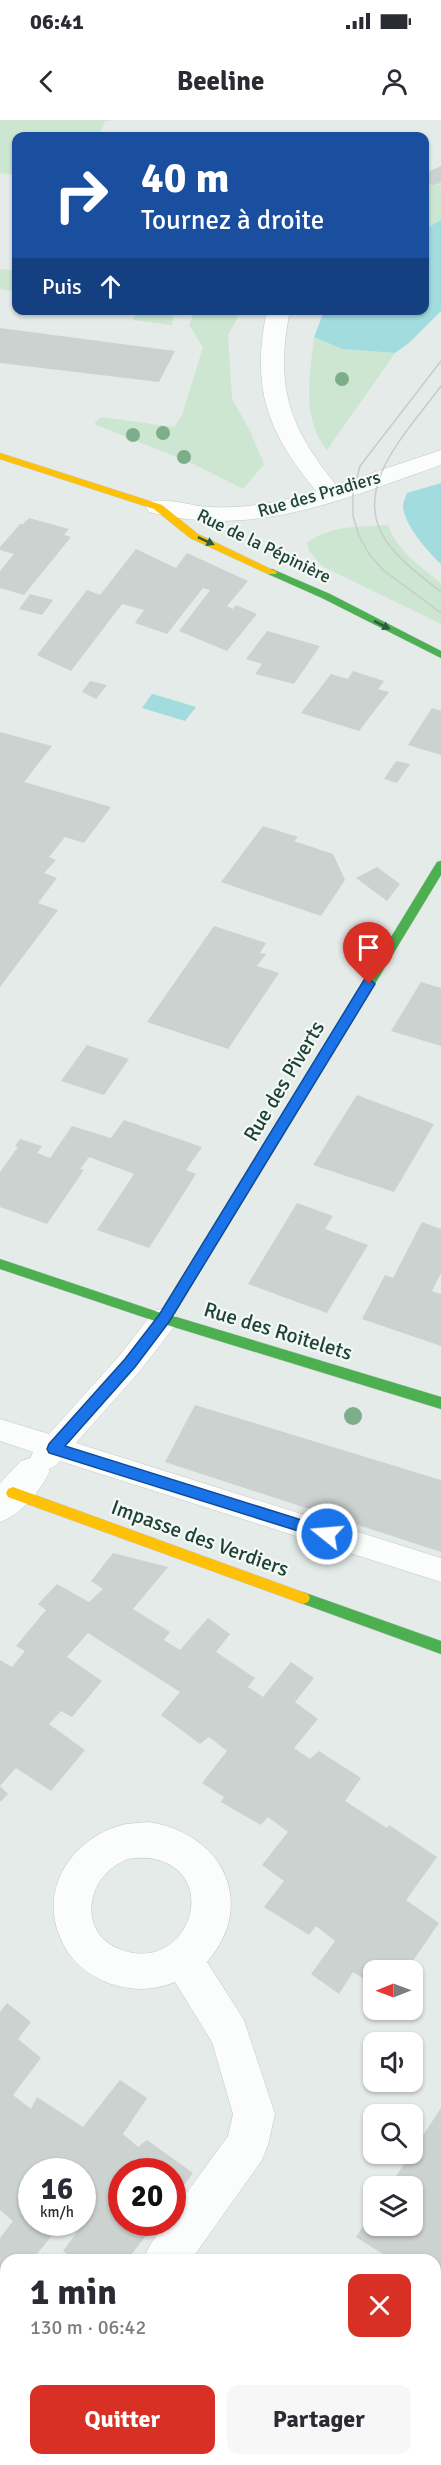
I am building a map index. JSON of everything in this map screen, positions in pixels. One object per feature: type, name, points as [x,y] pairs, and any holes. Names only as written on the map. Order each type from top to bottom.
[{"type":"street","points":[[278,315],[272,338],[270,364],[272,392],[286,429],[300,456],[330,493]]},
{"type":"street","name":"Rue de la Pépinière","points":[[0,456],[158,507],[194,536],[326,596],[441,655]]},
{"type":"street","name":"Rue des Pradiers","points":[[158,507],[239,515],[275,510],[441,457]]},
{"type":"street","name":"Rue des Piverts","points":[[164,1319],[441,865]]},
{"type":"street","name":"Rue des Roitelets","points":[[0,1264],[164,1319],[441,1403]]},
{"type":"street","name":"Impasse des Verdiers","points":[[25,1480],[441,1648]]},
{"type":"street","points":[[169,2254],[248,2145],[254,2114],[230,2034],[183,1959]]},
{"type":"lane","points":[[25,1480],[130,1363],[164,1319]]},
{"type":"lane","points":[[0,1430],[25,1480]]},
{"type":"lane","points":[[25,1480],[441,1570]]},
{"type":"green space","points":[[0,120],[115,120],[105,121],[101,132],[12,132],[12,174],[0,173]]},
{"type":"green space","points":[[429,184],[441,185],[441,220],[429,227]]},
{"type":"green space","points":[[0,269],[12,270],[12,291],[0,289]]},
{"type":"green space","points":[[135,315],[173,315],[172,325],[133,320]]},
{"type":"green space","points":[[193,315],[239,315],[228,335],[232,399],[250,431],[264,464],[243,489],[189,462],[94,424],[101,417],[174,427],[182,415],[203,347],[189,325]]},
{"type":"green space","points":[[314,337],[342,349],[395,353],[327,450],[313,424],[310,410]]},
{"type":"green space","points":[[388,525],[403,550],[441,583],[441,624],[322,566],[309,551],[307,543],[325,533],[346,528]]},
{"type":"water","points":[[441,220],[441,311],[409,343],[395,353],[342,349],[314,337],[322,315],[429,315],[429,227]]},
{"type":"water","points":[[441,483],[441,564],[412,530],[403,507],[407,493]]},
{"type":"water","points":[[152,694],[196,707],[185,721],[142,708]]},
{"type":"building","points":[[441,166],[441,183],[432,185],[429,183],[429,172]]},
{"type":"building","points":[[0,328],[175,351],[159,382],[0,363]]},
{"type":"building","points":[[29,518],[69,529],[64,535],[71,537],[24,595],[0,588],[0,571],[14,554],[0,550],[0,547],[20,524]]},
{"type":"building","points":[[136,549],[176,568],[187,553],[248,581],[227,606],[233,609],[236,605],[257,614],[227,651],[179,631],[210,590],[203,588],[167,634],[135,623],[144,610],[122,604],[71,671],[37,655],[87,590],[100,595]]},
{"type":"building","points":[[30,594],[53,600],[42,615],[19,609]]},
{"type":"building","points":[[267,631],[320,646],[294,684],[255,674],[262,664],[246,659]]},
{"type":"building","points":[[353,671],[384,681],[378,689],[389,692],[359,731],[301,713],[331,674],[348,679]]},
{"type":"building","points":[[90,681],[107,685],[96,699],[82,692]]},
{"type":"building","points":[[432,708],[441,711],[441,755],[408,745]]},
{"type":"building","points":[[0,732],[52,746],[24,782],[111,807],[84,843],[65,837],[49,857],[56,860],[44,873],[57,878],[38,903],[58,910],[0,987]]},
{"type":"building","points":[[396,761],[410,764],[397,783],[384,779]]},
{"type":"building","points":[[263,826],[298,837],[294,841],[333,854],[345,880],[321,916],[221,882]]},
{"type":"building","points":[[377,867],[400,884],[387,901],[356,878]]},
{"type":"building","points":[[214,926],[266,943],[260,953],[266,954],[257,966],[279,973],[228,1049],[147,1022]]},
{"type":"building","points":[[421,982],[441,988],[441,1046],[391,1031]]},
{"type":"building","points":[[87,1045],[129,1059],[104,1095],[61,1081]]},
{"type":"building","points":[[357,1095],[434,1124],[394,1192],[313,1165]]},
{"type":"building","points":[[124,1120],[202,1147],[186,1170],[196,1174],[149,1248],[97,1230],[134,1174],[89,1157],[80,1169],[84,1170],[47,1224],[0,1207],[0,1172],[18,1147],[15,1146],[20,1139],[42,1146],[37,1153],[50,1158],[72,1126],[111,1138]]},
{"type":"building","points":[[297,1203],[333,1216],[325,1229],[368,1245],[327,1313],[248,1284]]},
{"type":"building","points":[[422,1222],[441,1229],[441,1273],[432,1291],[441,1294],[441,1346],[362,1319],[385,1275],[393,1278]]},
{"type":"building","points":[[195,1405],[441,1480],[441,1552],[165,1462]]},
{"type":"building","points":[[113,1553],[168,1567],[133,1609],[170,1632],[164,1640],[180,1650],[208,1618],[230,1634],[216,1652],[255,1678],[248,1687],[263,1697],[291,1662],[314,1678],[295,1702],[318,1719],[294,1748],[310,1759],[319,1751],[361,1778],[345,1801],[387,1828],[389,1825],[437,1857],[406,1900],[439,1923],[414,1960],[363,1960],[363,1978],[353,1972],[339,1994],[311,1974],[335,1941],[316,1926],[309,1935],[264,1907],[284,1881],[262,1865],[288,1832],[268,1817],[261,1825],[221,1802],[224,1797],[202,1783],[227,1751],[209,1737],[200,1744],[161,1715],[180,1692],[88,1633],[67,1657],[102,1681],[72,1717],[61,1711],[49,1724],[85,1750],[51,1791],[16,1768],[0,1786],[0,1660],[12,1667],[25,1651],[16,1646],[46,1610],[38,1604],[57,1584],[89,1602],[103,1589],[91,1581]]},
{"type":"building","points":[[0,1786],[8,1794],[0,1802]]},
{"type":"building","points":[[7,2003],[31,2022],[18,2039],[41,2058],[13,2095],[31,2109],[37,2097],[83,2127],[120,2080],[147,2098],[123,2134],[138,2147],[147,2140],[172,2158],[108,2158],[108,2236],[146,2236],[132,2254],[67,2254],[63,2251],[74,2236],[96,2236],[96,2158],[18,2158],[18,2236],[51,2236],[37,2254],[0,2254],[0,2238],[13,2221],[0,2210],[0,2012]]},
{"type":"building","points":[[441,2108],[441,2254],[383,2254],[356,2237],[363,2226],[363,2236],[423,2236],[423,2176],[396,2176],[404,2164],[423,2164],[423,2135]]},
{"type":"building","points":[[186,2168],[193,2173],[186,2182]]},
{"type":"tram line","points":[[441,361],[360,466],[353,493],[353,516],[359,536],[369,554],[383,570],[441,613]]},
{"type":"tram line","points":[[441,386],[400,440],[388,460],[379,480],[375,501],[377,522],[387,542],[405,563],[441,592]]},
{"type":"traffic: fast","points":[[272,572],[326,596],[441,655]]},
{"type":"traffic: fast","points":[[164,1319],[441,865]]},
{"type":"traffic: fast","points":[[0,1264],[164,1319],[441,1403]]},
{"type":"traffic: fast","points":[[303,1598],[441,1648]]},
{"type":"traffic: slow","points":[[0,456],[158,507],[194,536],[272,572]]},
{"type":"traffic: slow","points":[[13,1493],[303,1598]]},
{"type":"route","points":[[327,1534],[54,1449],[130,1363],[164,1319],[369,984]]}]
